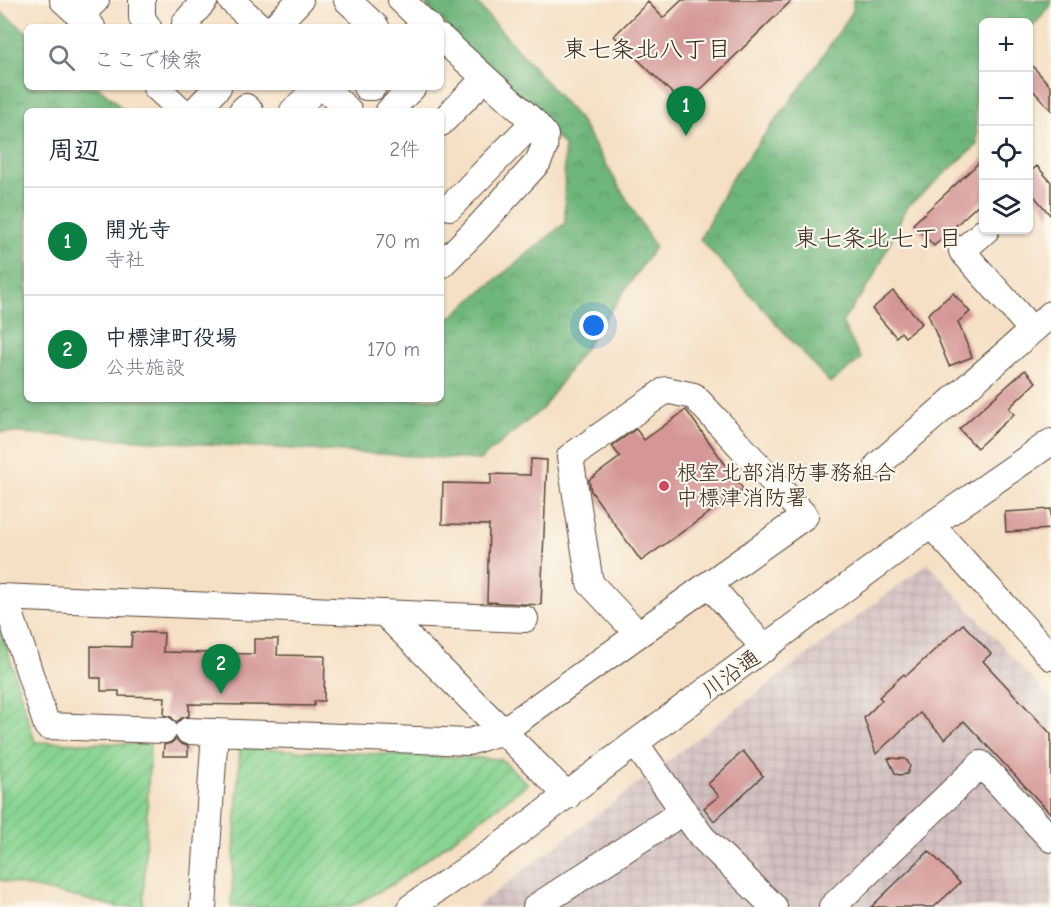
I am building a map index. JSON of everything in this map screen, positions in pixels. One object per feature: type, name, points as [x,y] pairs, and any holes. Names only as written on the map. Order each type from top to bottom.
[{"type":"street","points":[[142,0],[142,18],[146,24]]},
{"type":"street","points":[[186,24],[205,0]]},
{"type":"street","points":[[231,0],[257,24]]},
{"type":"street","points":[[277,24],[300,0]]},
{"type":"street","points":[[347,0],[373,24]]},
{"type":"street","points":[[401,0],[426,24]]},
{"type":"street","points":[[444,48],[485,78],[534,122],[544,135],[544,148],[538,162],[475,231],[444,255]]},
{"type":"street","points":[[444,120],[485,78]]},
{"type":"street","points":[[198,108],[215,90]]},
{"type":"street","points":[[302,108],[331,98]]},
{"type":"street","points":[[475,231],[445,203],[487,157],[534,122]]},
{"type":"street","points":[[878,465],[1042,322],[962,251],[981,234]]},
{"type":"street","points":[[525,619],[3,597],[47,726],[469,742],[503,731],[806,516],[694,396],[666,390],[570,457],[590,583],[638,634]]},
{"type":"street","name":"川沿通","points":[[419,905],[930,525],[1051,442]]},
{"type":"street","points":[[930,525],[1051,657]]},
{"type":"street","points":[[709,584],[765,649]]},
{"type":"street","points":[[384,613],[568,796]]},
{"type":"street","points":[[203,907],[215,732]]},
{"type":"street","points":[[635,743],[702,837],[774,907]]},
{"type":"street","points":[[832,907],[981,764],[1051,839]]},
{"type":"street","points":[[536,907],[684,812]]},
{"type":"shaded area","points":[[928,563],[1051,700],[1051,907],[476,907]]},
{"type":"green space","points":[[421,0],[474,0],[579,119],[655,247],[543,408],[480,460],[0,432],[0,11],[24,30],[24,90],[102,90],[121,108],[24,108],[24,402],[444,402],[444,323],[565,223],[564,145]]},
{"type":"green space","points":[[853,0],[1051,0],[1051,5],[1033,26],[1033,18],[979,18],[979,88],[975,94],[977,145],[906,208],[873,279],[842,322],[861,359],[830,383],[700,239],[732,178],[807,79],[853,11]]},
{"type":"green space","points":[[0,626],[35,742],[150,744],[143,907],[119,907],[0,880]]},
{"type":"green space","points":[[240,748],[501,759],[528,784],[393,884],[350,907],[231,907]]},
{"type":"building","points":[[682,0],[792,0],[692,98],[687,92],[679,100],[614,36],[648,2],[663,18]]},
{"type":"building","points":[[1033,67],[1051,87],[1051,110],[1033,90]]},
{"type":"building","points":[[979,163],[979,204],[934,246],[913,224]]},
{"type":"building","points":[[1037,166],[1051,182],[1051,216],[1033,195],[1033,170]]},
{"type":"building","points":[[893,291],[922,323],[905,337],[901,332],[896,337],[872,309]]},
{"type":"building","points":[[953,293],[970,312],[958,322],[972,357],[949,366],[928,314]]},
{"type":"building","points":[[1025,370],[1036,382],[1009,408],[1014,414],[977,448],[959,429]]},
{"type":"building","name":"根室北部消防事務組合 中標津消防署","points":[[686,410],[743,489],[641,561],[591,491],[589,480],[620,457],[612,446],[636,429],[644,440]]},
{"type":"building","points":[[531,459],[547,460],[541,605],[487,602],[489,525],[442,524],[443,483],[491,484],[491,474],[530,475]]},
{"type":"building","points":[[1051,509],[1051,529],[1006,532],[1005,512]]},
{"type":"building","points":[[963,624],[991,654],[983,661],[1051,734],[1051,814],[964,721],[945,739],[920,713],[876,754],[864,718],[882,700],[879,697],[904,674],[906,676]]},
{"type":"building","points":[[132,632],[164,633],[163,652],[254,654],[254,639],[278,639],[277,655],[325,656],[324,701],[314,701],[314,706],[189,704],[189,716],[176,722],[164,715],[165,697],[119,696],[119,691],[101,691],[101,678],[91,678],[91,646],[131,647]]},
{"type":"building","points":[[176,739],[188,746],[188,756],[163,756],[164,745]]},
{"type":"building","points":[[743,751],[763,776],[714,821],[704,808],[719,796],[708,784]]},
{"type":"building","points":[[888,758],[905,759],[910,766],[907,774],[895,773]]},
{"type":"building","points":[[929,851],[960,883],[934,907],[871,907]]},
{"type":"place","name":"開光寺","points":[[686,136]]},
{"type":"place","name":"根室北部消防事務組合 中標津消防署","points":[[664,486]]},
{"type":"place","name":"中標津町役場","points":[[221,694]]},
{"type":"district","name":"東七条北八丁目","points":[[647,49]]},
{"type":"district","name":"東七条北七丁目","points":[[878,238]]}]
